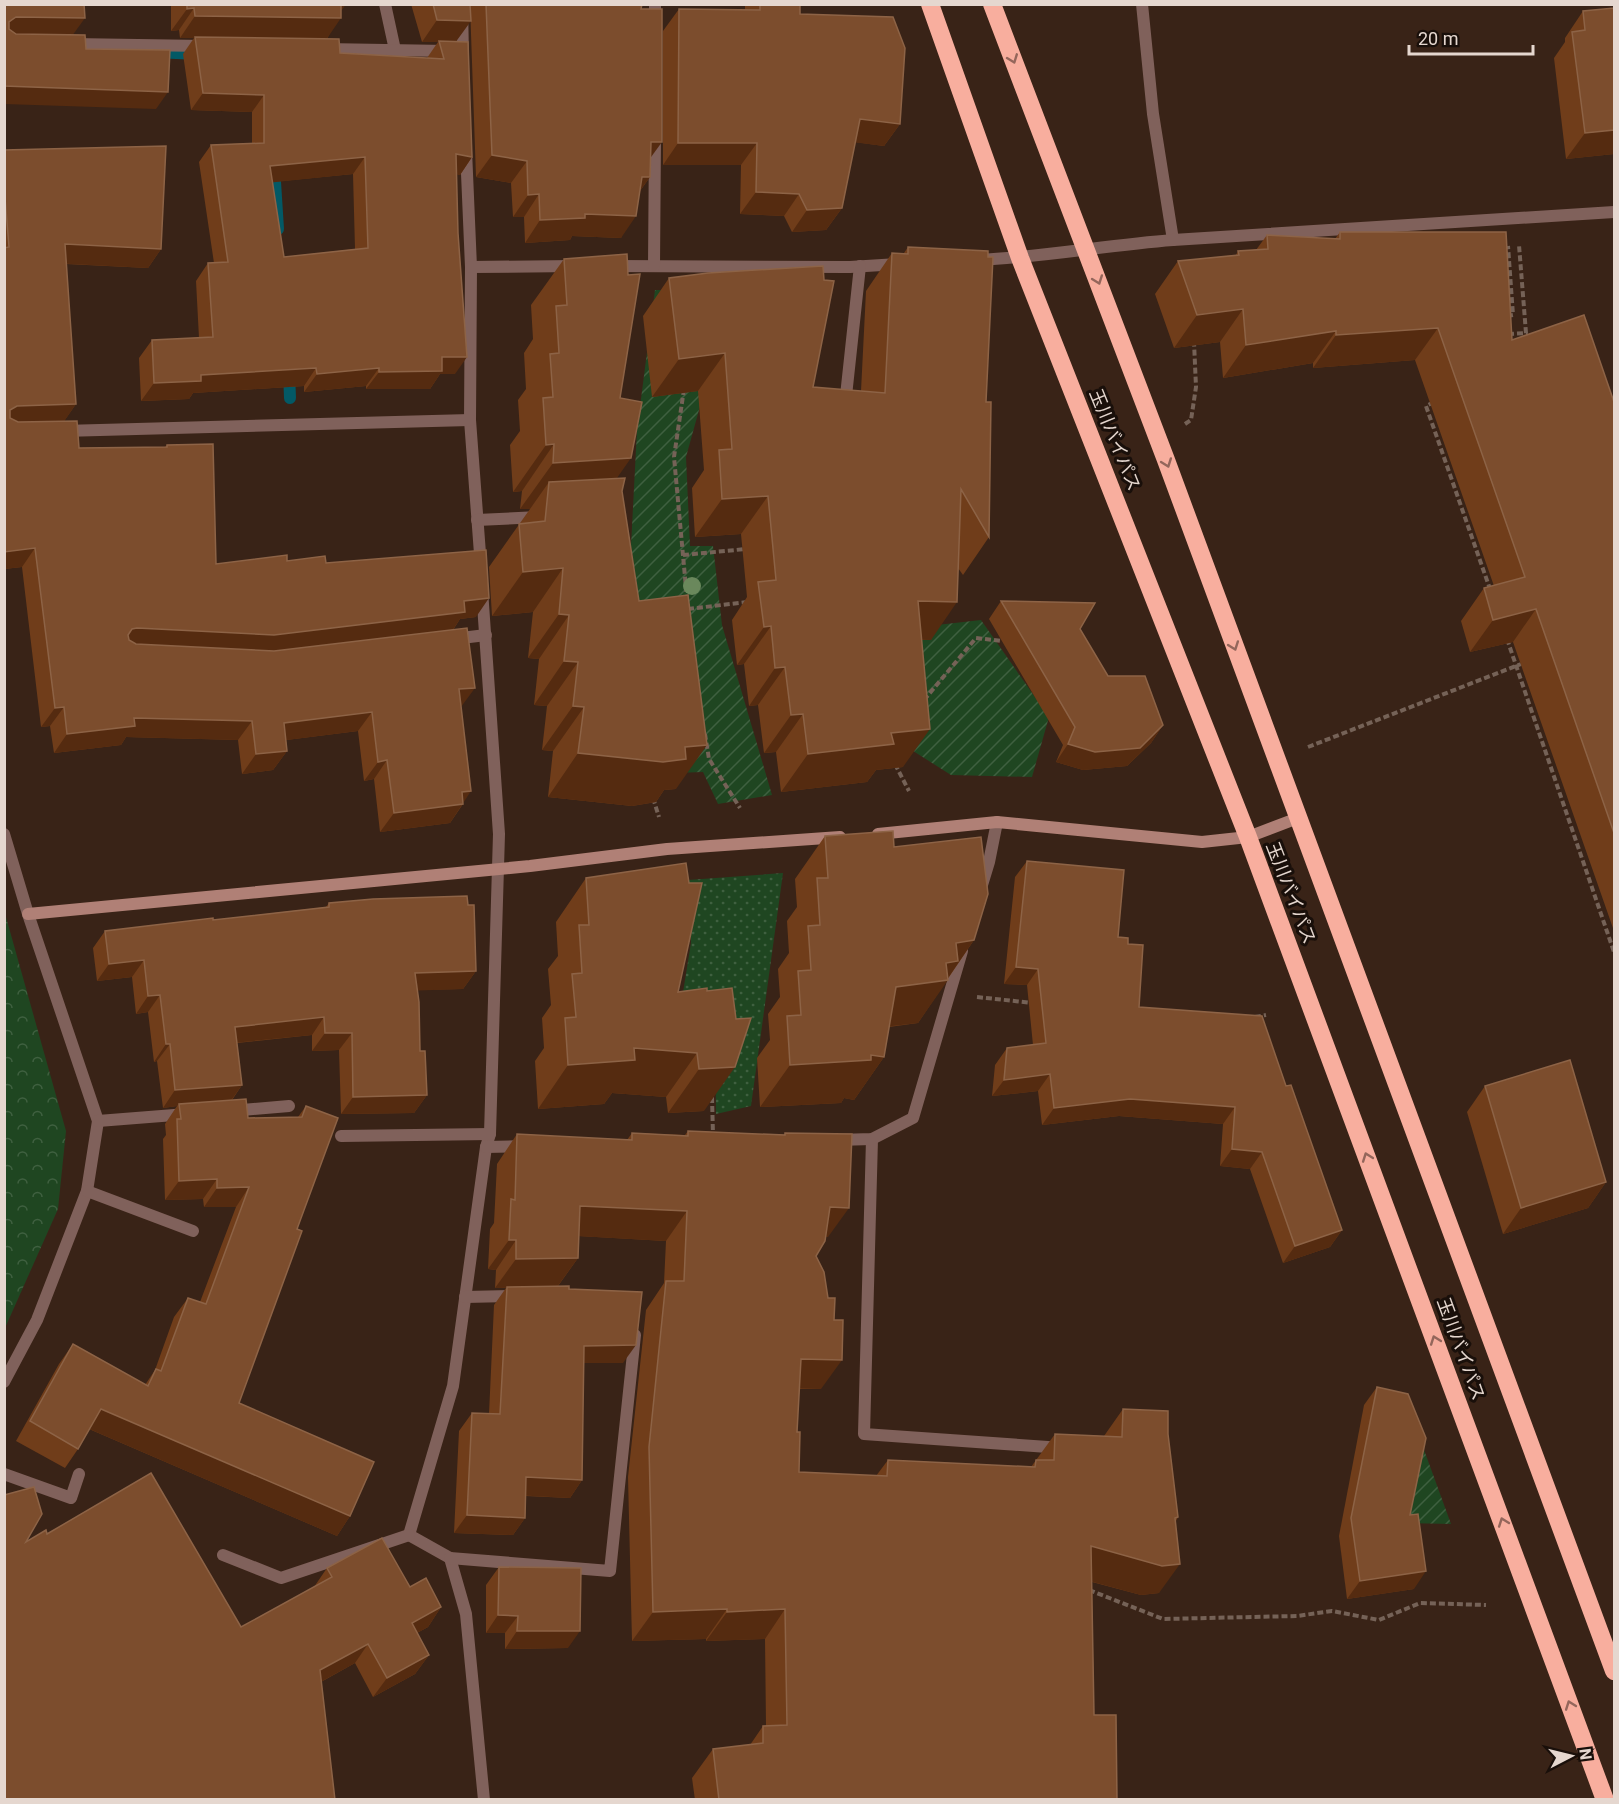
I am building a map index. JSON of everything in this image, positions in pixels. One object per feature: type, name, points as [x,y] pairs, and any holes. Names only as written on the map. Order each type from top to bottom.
[{"type":"highway","name":"玉川バイパス","points":[[930,4],[1020,258],[1248,837],[1605,1800]]},
{"type":"highway","name":"玉川バイパス","points":[[992,4],[1166,460],[1614,1671]]},
{"type":"street","points":[[385,4],[395,50]]},
{"type":"street","points":[[462,4],[464,75]]},
{"type":"street","points":[[655,4],[655,40]]},
{"type":"street","points":[[1142,4],[1153,114],[1173,240]]},
{"type":"street","points":[[64,44],[218,47]]},
{"type":"street","points":[[312,48],[462,51]]},
{"type":"street","points":[[654,266],[655,123]]},
{"type":"street","points":[[409,1535],[453,1386],[486,1147],[490,1134],[499,834],[470,420],[471,267],[466,135]]},
{"type":"street","points":[[963,261],[1020,258],[1173,240],[1614,212]]},
{"type":"street","points":[[471,267],[906,264]]},
{"type":"street","points":[[844,411],[860,266]]},
{"type":"street","points":[[52,431],[470,420]]},
{"type":"street","points":[[477,520],[546,516]]},
{"type":"street","points":[[438,641],[486,635]]},
{"type":"street","points":[[28,914],[667,849],[997,822],[1202,842],[1248,837],[1298,818]]},
{"type":"street","points":[[979,895],[997,822]]},
{"type":"street","points":[[4,834],[28,914],[98,1121],[87,1191],[38,1320],[4,1382]]},
{"type":"street","points":[[826,1140],[872,1139],[913,1118],[965,939]]},
{"type":"street","points":[[218,1112],[290,1106]]},
{"type":"street","points":[[98,1121],[194,1114]]},
{"type":"street","points":[[341,1136],[490,1134]]},
{"type":"street","points":[[872,1139],[864,1434],[1069,1449]]},
{"type":"street","points":[[486,1147],[534,1146]]},
{"type":"street","points":[[87,1191],[193,1231]]},
{"type":"street","points":[[465,1297],[523,1296]]},
{"type":"street","points":[[223,1555],[281,1578],[409,1535],[450,1558],[610,1570],[636,1317]]},
{"type":"street","points":[[4,1474],[71,1498],[79,1474]]},
{"type":"street","points":[[450,1558],[466,1614],[484,1800]]},
{"type":"path","points":[[1503,334],[1526,333],[1519,241]]},
{"type":"path","points":[[1500,316],[1514,315],[1507,242]]},
{"type":"path","points":[[1185,424],[1191,420],[1196,387],[1194,342]]},
{"type":"path","points":[[685,380],[674,457],[688,609],[755,601]]},
{"type":"path","points":[[1436,401],[1426,406],[1493,599]]},
{"type":"path","points":[[683,555],[750,549]]},
{"type":"path","points":[[1505,633],[1519,665],[1614,952]]},
{"type":"path","points":[[920,709],[925,698],[976,638],[1002,641]]},
{"type":"path","points":[[1308,747],[1519,665]]},
{"type":"path","points":[[704,724],[709,759],[740,808]]},
{"type":"path","points":[[893,759],[909,790]]},
{"type":"path","points":[[652,795],[659,817]]},
{"type":"path","points":[[949,994],[1040,1004]]},
{"type":"path","points":[[1244,1018],[1266,1015]]},
{"type":"path","points":[[712,1096],[713,1143]]},
{"type":"path","points":[[1083,1588],[1163,1619],[1297,1616],[1332,1611],[1379,1620],[1419,1603],[1486,1605]]},
{"type":"green space","points":[[655,290],[732,291],[686,457],[690,546],[713,546],[722,625],[772,795],[718,804],[703,772],[675,773],[643,635],[631,546],[637,430]]},
{"type":"green space","points":[[981,620],[1049,717],[1032,777],[951,775],[910,749],[902,651],[937,625]]},
{"type":"green space","points":[[783,873],[751,1106],[716,1114],[715,1021],[679,1017],[691,943],[688,880]]},
{"type":"green space","points":[[4,910],[66,1131],[58,1209],[5,1328]]},
{"type":"green space","points":[[1423,1447],[1451,1524],[1404,1523]]},
{"type":"building","points":[[4,4],[84,4],[85,18],[16,17],[9,22],[9,29],[16,34],[85,35],[86,49],[170,50],[168,92],[4,86]]},
{"type":"building","points":[[187,4],[341,4],[341,18],[195,16],[194,8],[187,9]]},
{"type":"building","points":[[433,4],[470,4],[471,21],[437,20]]},
{"type":"building","points":[[486,4],[642,4],[641,9],[662,9],[662,142],[651,142],[650,177],[642,177],[636,216],[585,214],[585,218],[540,220],[539,194],[528,195],[527,161],[492,155]]},
{"type":"building","points":[[760,4],[800,4],[800,14],[893,17],[905,48],[900,124],[860,119],[842,208],[807,210],[799,194],[756,192],[757,143],[678,143],[679,9],[760,10]]},
{"type":"building","points":[[1614,8],[1614,130],[1585,133],[1572,32],[1585,30],[1583,11]]},
{"type":"building","points":[[195,37],[339,39],[340,53],[444,59],[439,41],[468,42],[472,157],[456,154],[458,233],[467,357],[442,357],[442,371],[379,372],[379,368],[317,374],[316,368],[201,375],[201,381],[154,383],[152,340],[213,337],[208,263],[228,262],[211,145],[264,143],[264,95],[203,93]],"holes":[[[365,157],[368,248],[284,257],[270,166]]]},
{"type":"building","points":[[166,146],[161,249],[65,244],[76,404],[17,406],[10,410],[10,418],[18,422],[77,421],[79,448],[213,444],[216,564],[287,555],[287,561],[325,556],[326,563],[486,550],[489,598],[464,601],[465,612],[274,635],[137,628],[132,629],[128,635],[129,640],[136,644],[274,651],[467,628],[475,688],[459,689],[471,791],[462,792],[463,804],[394,813],[387,760],[378,762],[372,712],[284,723],[287,751],[256,754],[252,721],[134,718],[135,726],[67,734],[64,707],[55,708],[35,548],[4,552],[4,248],[9,247],[4,186],[4,150]]},
{"type":"building","points":[[1340,232],[1506,232],[1512,340],[1584,315],[1614,402],[1614,833],[1536,609],[1493,620],[1484,588],[1525,577],[1438,328],[1336,335],[1336,331],[1246,345],[1243,309],[1197,315],[1178,261],[1239,255],[1238,251],[1268,249],[1267,235],[1340,239]]},
{"type":"building","points":[[908,247],[988,251],[988,257],[993,257],[986,402],[991,402],[989,537],[961,489],[957,602],[918,601],[930,729],[891,733],[894,744],[808,754],[803,714],[791,715],[785,667],[775,668],[771,626],[764,627],[758,582],[776,580],[768,496],[722,499],[719,450],[732,449],[725,353],[679,359],[669,278],[708,273],[823,266],[824,280],[834,281],[813,387],[885,393],[892,253],[908,254]]},
{"type":"building","points":[[627,254],[628,275],[640,274],[620,398],[642,402],[631,458],[553,463],[554,444],[546,445],[543,398],[553,397],[550,354],[559,353],[556,306],[567,305],[564,259]]},
{"type":"building","points":[[625,478],[622,491],[639,601],[688,595],[707,745],[685,747],[686,759],[663,762],[578,753],[584,707],[573,706],[578,662],[564,661],[569,615],[559,614],[563,568],[523,572],[519,524],[545,521],[549,482]]},
{"type":"building","points":[[1001,601],[1095,603],[1080,629],[1108,676],[1145,676],[1163,725],[1140,748],[1095,752],[1068,744],[1075,727]]},
{"type":"building","points":[[893,831],[894,847],[981,837],[988,894],[974,940],[956,943],[958,961],[946,963],[948,980],[896,987],[884,1057],[871,1055],[871,1060],[790,1065],[787,1016],[801,1015],[798,971],[811,970],[808,926],[820,925],[817,878],[828,878],[825,836]]},
{"type":"building","points":[[1027,861],[1124,870],[1118,937],[1128,938],[1128,944],[1143,945],[1139,1007],[1262,1016],[1286,1086],[1291,1085],[1342,1230],[1295,1246],[1262,1152],[1232,1149],[1235,1107],[1130,1099],[1054,1108],[1050,1074],[1004,1080],[1007,1048],[1046,1043],[1038,969],[1016,967]]},
{"type":"building","points":[[686,863],[689,883],[702,883],[678,992],[707,988],[707,991],[732,988],[736,1019],[751,1018],[735,1067],[699,1069],[697,1053],[634,1048],[635,1060],[568,1065],[565,1018],[576,1017],[572,974],[582,973],[579,925],[589,925],[586,878]]},
{"type":"building","points":[[467,896],[468,905],[474,905],[476,971],[415,973],[419,1002],[420,1051],[425,1051],[427,1095],[353,1097],[352,1033],[325,1033],[324,1017],[235,1027],[242,1085],[175,1090],[170,1044],[166,1044],[160,995],[148,996],[144,960],[109,964],[105,931],[329,907],[329,903]]},
{"type":"building","points":[[1570,1060],[1606,1182],[1521,1208],[1485,1086]]},
{"type":"building","points":[[246,1099],[248,1118],[302,1117],[306,1106],[338,1118],[297,1229],[302,1231],[239,1403],[374,1462],[350,1516],[101,1409],[78,1449],[30,1421],[73,1344],[148,1386],[156,1369],[161,1371],[188,1298],[206,1304],[249,1187],[217,1188],[217,1179],[179,1181],[177,1119],[181,1119],[179,1104]]},
{"type":"building","points":[[688,1131],[785,1135],[785,1133],[852,1134],[849,1208],[830,1207],[825,1241],[816,1256],[824,1272],[828,1298],[835,1298],[834,1320],[843,1320],[842,1360],[801,1359],[797,1432],[800,1432],[799,1472],[887,1476],[888,1460],[1035,1467],[1036,1460],[1054,1460],[1055,1434],[1122,1437],[1123,1409],[1168,1411],[1180,1564],[1162,1566],[1091,1546],[1094,1715],[1116,1715],[1117,1800],[719,1800],[713,1749],[763,1743],[763,1726],[787,1725],[785,1609],[653,1612],[649,1447],[666,1281],[684,1281],[687,1211],[580,1206],[578,1258],[516,1259],[516,1240],[509,1240],[511,1199],[515,1200],[517,1134],[632,1140],[632,1133],[688,1136]]},
{"type":"building","points":[[569,1286],[569,1289],[642,1292],[636,1345],[584,1346],[582,1480],[526,1477],[525,1518],[467,1515],[472,1413],[500,1414],[507,1287]]},
{"type":"building","points":[[1377,1387],[1408,1394],[1426,1438],[1410,1515],[1418,1514],[1426,1571],[1360,1581],[1351,1518]]},
{"type":"building","points":[[151,1473],[241,1627],[332,1577],[327,1568],[382,1538],[410,1587],[426,1578],[441,1607],[412,1623],[429,1655],[387,1678],[368,1644],[320,1670],[335,1800],[4,1800],[4,1495],[34,1487],[42,1514],[26,1542],[46,1530],[47,1534]]},
{"type":"building","points":[[499,1567],[581,1568],[580,1631],[517,1631],[518,1616],[498,1615]]},
{"type":"waterway","points":[[154,52],[199,54]]},
{"type":"waterway","points":[[274,166],[278,229]]},
{"type":"waterway","points":[[289,372],[290,398]]}]
